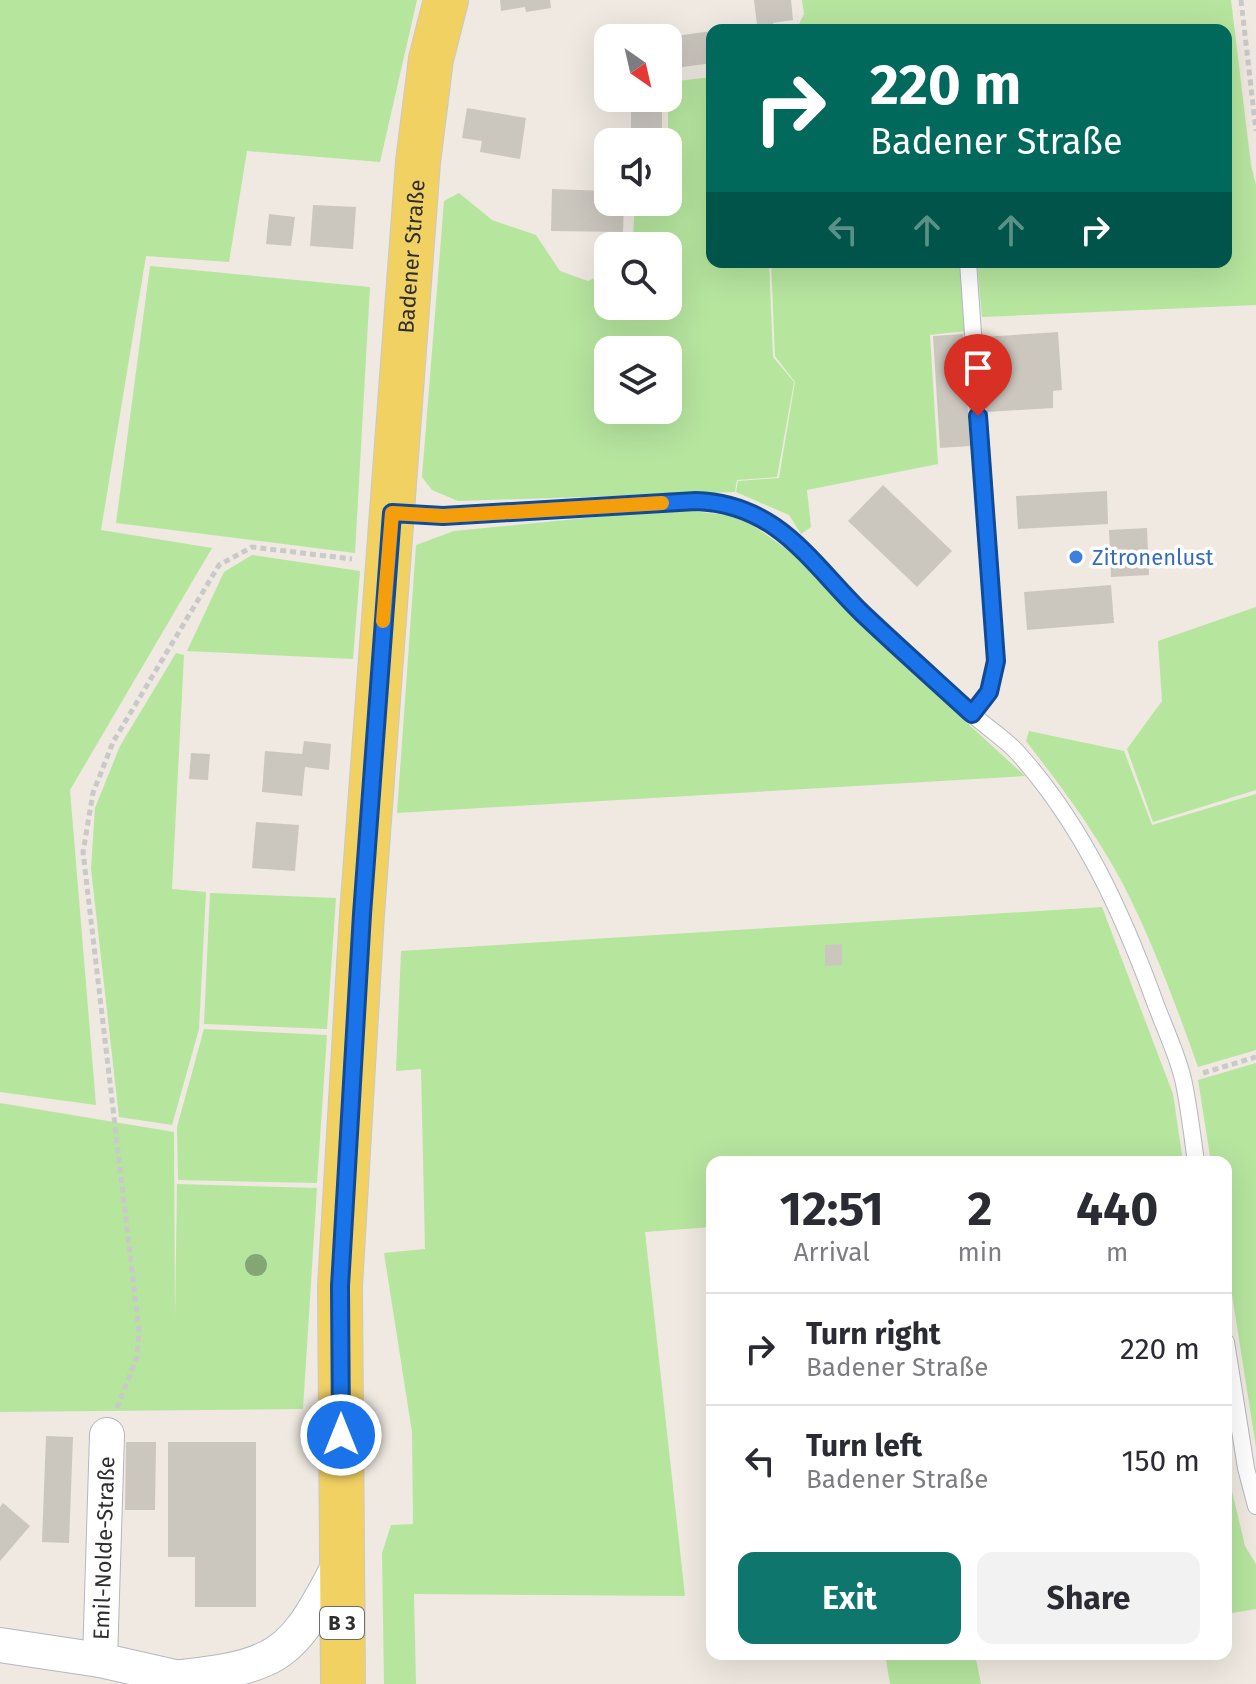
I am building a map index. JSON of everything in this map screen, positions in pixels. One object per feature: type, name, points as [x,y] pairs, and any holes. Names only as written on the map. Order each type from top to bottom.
[{"type":"main road","name":"Badener Straße","points":[[343,1684],[340,1286],[362,914],[418,162],[431,59],[446,0]]},
{"type":"street","name":"Emil-Nolde-Straße","points":[[100,1660],[107,1435]]},
{"type":"street","points":[[2,1651],[100,1660],[187,1682],[268,1658],[294,1638],[341,1562]]},
{"type":"lane","points":[[968,268],[996,661],[989,692],[972,714]]},
{"type":"lane","points":[[392,513],[443,516],[719,502],[744,509],[771,523],[798,544],[862,612],[1015,750],[1040,779],[1109,886],[1133,940],[1182,1077],[1195,1156]]},
{"type":"lane","points":[[1232,1380],[1246,1468],[1256,1506]]},
{"type":"path","points":[[1241,0],[1256,131]]},
{"type":"path","points":[[107,1435],[137,1357],[139,1331],[83,852],[93,793],[113,742],[219,565],[252,547],[388,564]]},
{"type":"path","points":[[1182,1077],[1256,1057]]},
{"type":"green space","points":[[0,0],[417,0],[380,162],[247,151],[229,262],[146,256],[101,530],[212,548],[70,790],[96,1105],[0,1092]]},
{"type":"green space","points":[[802,0],[1231,0],[1256,185],[1256,305],[982,317],[978,268],[1232,268],[1232,24],[799,24],[804,14]]},
{"type":"green space","points":[[706,78],[706,268],[769,268],[773,357],[794,382],[777,477],[737,480],[735,492],[458,501],[432,490],[422,477],[444,201],[459,193],[492,220],[536,235],[560,271],[588,281],[594,278],[594,320],[682,320],[682,232],[633,232],[634,216],[682,216],[682,128],[668,128],[668,112],[682,112],[682,80]]},
{"type":"green space","points":[[150,266],[370,287],[355,553],[116,523]]},
{"type":"green space","points":[[771,268],[961,268],[965,331],[930,335],[938,464],[807,490],[811,527],[801,534],[789,515],[736,492],[738,481],[779,478],[795,382],[775,356]]},
{"type":"green space","points":[[677,509],[741,517],[795,555],[858,623],[1025,776],[397,813],[416,545],[454,531]]},
{"type":"green space","points":[[252,555],[360,571],[353,659],[187,651],[224,572]]},
{"type":"green space","points":[[1256,607],[1256,790],[1153,822],[1127,749],[1162,701],[1158,641]]},
{"type":"green space","points":[[176,653],[184,655],[172,889],[206,892],[199,1029],[172,1125],[119,1117],[91,869],[95,808],[120,746]]},
{"type":"green space","points":[[1029,731],[1124,751],[1152,825],[1256,794],[1256,1050],[1198,1067],[1164,974],[1123,884],[1078,810],[1026,741]]},
{"type":"green space","points":[[210,893],[336,898],[327,1029],[204,1024]]},
{"type":"green space","points":[[1102,907],[1173,1094],[1182,1156],[706,1156],[706,1227],[645,1232],[685,1596],[414,1594],[416,1684],[384,1684],[382,1553],[391,1525],[413,1524],[412,1432],[384,1253],[425,1249],[421,1069],[396,1071],[401,951]]},
{"type":"green space","points":[[204,1029],[327,1035],[317,1183],[178,1180],[177,1127]]},
{"type":"green space","points":[[1256,1063],[1256,1447],[1232,1295],[1232,1156],[1210,1156],[1198,1080]]},
{"type":"green space","points":[[0,1103],[174,1132],[175,1321],[177,1184],[317,1188],[303,1409],[0,1412]]},
{"type":"green space","points":[[1232,1491],[1245,1546],[1256,1564],[1256,1609],[1232,1613]]},
{"type":"green space","points":[[886,1660],[976,1660],[981,1684],[890,1684]]},
{"type":"building","points":[[500,0],[550,0],[551,8],[526,12],[525,7],[501,11]]},
{"type":"building","points":[[754,0],[791,0],[793,20],[757,24]]},
{"type":"building","points":[[706,32],[706,64],[682,67],[682,35]]},
{"type":"building","points":[[467,108],[526,118],[520,159],[480,152],[482,141],[462,138]]},
{"type":"building","points":[[631,112],[662,112],[662,128],[631,128]]},
{"type":"building","points":[[552,189],[594,190],[594,216],[624,216],[623,232],[551,231]]},
{"type":"building","points":[[313,205],[356,207],[353,249],[310,246]]},
{"type":"building","points":[[269,214],[295,217],[291,246],[266,244]]},
{"type":"building","points":[[1058,332],[1062,390],[1053,391],[1053,408],[987,412],[983,337]]},
{"type":"building","points":[[963,334],[970,446],[940,448],[933,336]]},
{"type":"building","points":[[883,485],[952,551],[917,587],[848,521]]},
{"type":"building","points":[[1107,491],[1108,524],[1018,529],[1016,496]]},
{"type":"building","points":[[1147,528],[1149,575],[1111,577],[1109,530]]},
{"type":"building","points":[[1111,585],[1114,623],[1027,630],[1024,592]]},
{"type":"building","points":[[304,741],[331,744],[329,770],[305,767],[302,796],[262,792],[265,751],[302,754]]},
{"type":"building","points":[[191,753],[210,754],[208,780],[189,779]]},
{"type":"building","points":[[256,822],[299,825],[295,871],[252,868]]},
{"type":"building","points":[[842,944],[842,965],[825,966],[825,945]]},
{"type":"building","points":[[46,1436],[73,1437],[69,1543],[42,1542]]},
{"type":"building","points":[[126,1442],[156,1442],[155,1510],[125,1510]]},
{"type":"building","points":[[168,1442],[256,1442],[256,1607],[195,1607],[195,1557],[168,1557]]},
{"type":"building","points":[[3,1503],[30,1526],[0,1561],[0,1507]]},
{"type":"slow traffic","points":[[383,621],[392,513],[443,516],[662,503]]},
{"type":"place","name":"Zitronenlust","points":[[1076,557]]},
{"type":"route","points":[[341,1435],[340,1286],[362,914],[392,513],[443,516],[696,501],[719,502],[744,509],[771,523],[798,544],[862,612],[972,714],[989,692],[996,661],[978,416]]}]
